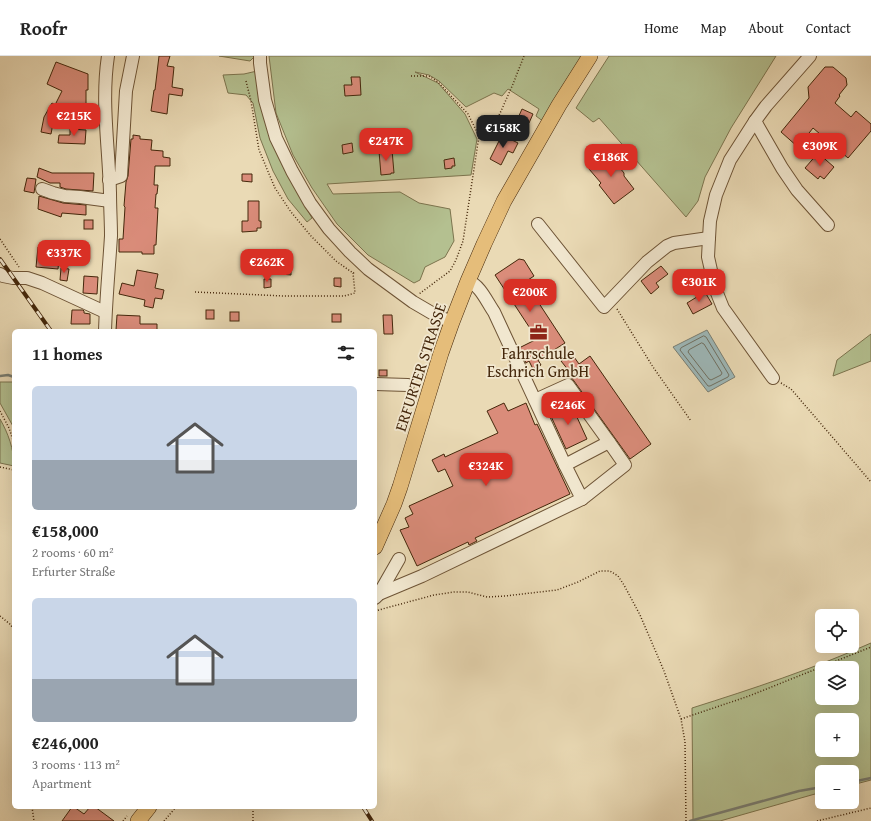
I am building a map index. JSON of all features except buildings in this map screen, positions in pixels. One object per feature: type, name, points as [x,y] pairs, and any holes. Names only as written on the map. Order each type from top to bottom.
[{"type":"main road","name":"ERFURTER STRASSE","points":[[377,543],[389,517],[400,487],[452,322],[468,281],[504,201],[590,56]]},
{"type":"main road","points":[[138,821],[147,809]]},
{"type":"street","points":[[105,329],[111,235],[110,180],[105,107],[105,74],[108,56]]},
{"type":"street","points":[[110,180],[121,176],[126,91],[133,56]]},
{"type":"street","points":[[260,56],[265,100],[276,138],[310,203],[329,229],[368,270],[413,302],[437,316],[452,322]]},
{"type":"street","points":[[773,378],[723,308],[715,288],[708,257],[710,221],[716,195],[730,160],[766,106],[810,56]]},
{"type":"street","points":[[755,121],[782,168],[797,190],[828,225]]},
{"type":"street","points":[[42,189],[65,196],[110,201]]},
{"type":"street","points":[[538,224],[604,307],[647,262],[667,246],[674,243],[709,238]]},
{"type":"street","points":[[0,274],[13,278],[27,278],[42,283],[105,312]]},
{"type":"street","points":[[468,281],[473,283],[480,291],[494,312],[582,499]]},
{"type":"street","points":[[377,384],[408,384]]},
{"type":"street","points":[[377,596],[582,499],[625,465],[568,385],[535,400]]},
{"type":"street","points":[[565,465],[609,442]]},
{"type":"street","points":[[377,596],[399,560]]},
{"type":"path","points":[[479,136],[493,129],[524,56]]},
{"type":"path","points":[[411,76],[429,76],[438,82],[468,114],[479,136],[463,241],[456,260],[450,271],[420,293],[413,302]]},
{"type":"path","points":[[246,81],[251,101],[259,150],[275,188],[291,212],[336,262],[353,273],[368,270]]},
{"type":"path","points":[[0,239],[27,278]]},
{"type":"path","points":[[195,292],[284,296],[344,296],[355,293],[353,273]]},
{"type":"path","points":[[612,299],[653,366],[691,421]]},
{"type":"path","points":[[773,378],[790,389],[871,482]]},
{"type":"path","points":[[0,412],[12,437]]},
{"type":"path","points":[[0,467],[12,470]]},
{"type":"path","points":[[377,610],[434,595],[454,592],[468,592],[487,597],[557,590],[600,571],[610,571],[618,576],[640,615],[664,671],[681,719],[685,742],[686,821]]},
{"type":"path","points":[[0,616],[12,623]]},
{"type":"path","points":[[681,719],[749,696],[871,647]]},
{"type":"path","points":[[817,821],[871,808]]},
{"type":"path","points":[[32,809],[34,821]]},
{"type":"path","points":[[164,821],[174,809]]},
{"type":"path","points":[[253,809],[253,821]]},
{"type":"green space","points":[[219,56],[255,56],[250,61]]},
{"type":"green space","points":[[269,56],[586,56],[544,122],[536,116],[539,109],[508,89],[502,96],[494,93],[466,107],[439,81],[429,75],[415,72],[438,83],[465,114],[477,139],[471,175],[327,184],[333,194],[400,192],[419,203],[450,209],[454,241],[445,257],[425,267],[420,280],[414,283],[368,255],[337,224],[312,188],[293,155],[276,113]]},
{"type":"green space","points":[[609,56],[776,56],[731,128],[705,177],[698,201],[686,217],[599,118],[593,122],[576,108]]},
{"type":"green space","points":[[257,71],[272,140],[287,174],[312,218],[307,222],[288,199],[273,171],[260,138],[253,103],[246,95],[228,93],[223,75],[244,74]]},
{"type":"green space","points":[[871,334],[871,361],[833,376],[837,360]]},
{"type":"green space","points":[[0,382],[12,382],[12,424],[0,403]]},
{"type":"green space","points":[[0,419],[10,441],[12,449],[12,466],[0,463]]},
{"type":"green space","points":[[871,643],[871,780],[859,783],[859,765],[815,765],[815,794],[720,821],[693,821],[692,708],[815,666],[815,705],[859,705],[859,661],[827,661],[847,653],[859,653],[859,648]]},
{"type":"water","points":[[707,330],[735,377],[708,392],[673,347]]},
{"type":"waterway","points":[[0,376],[8,375],[12,376]]},
{"type":"waterway","points":[[859,781],[871,778]]},
{"type":"waterway","points":[[690,821],[799,791],[815,788]]},
{"type":"railway","points":[[0,259],[50,329]]},
{"type":"railway","points":[[364,809],[372,821]]},
{"type":"place","name":"Fahrschule Eschrich GmbH","points":[[538,332]]}]
